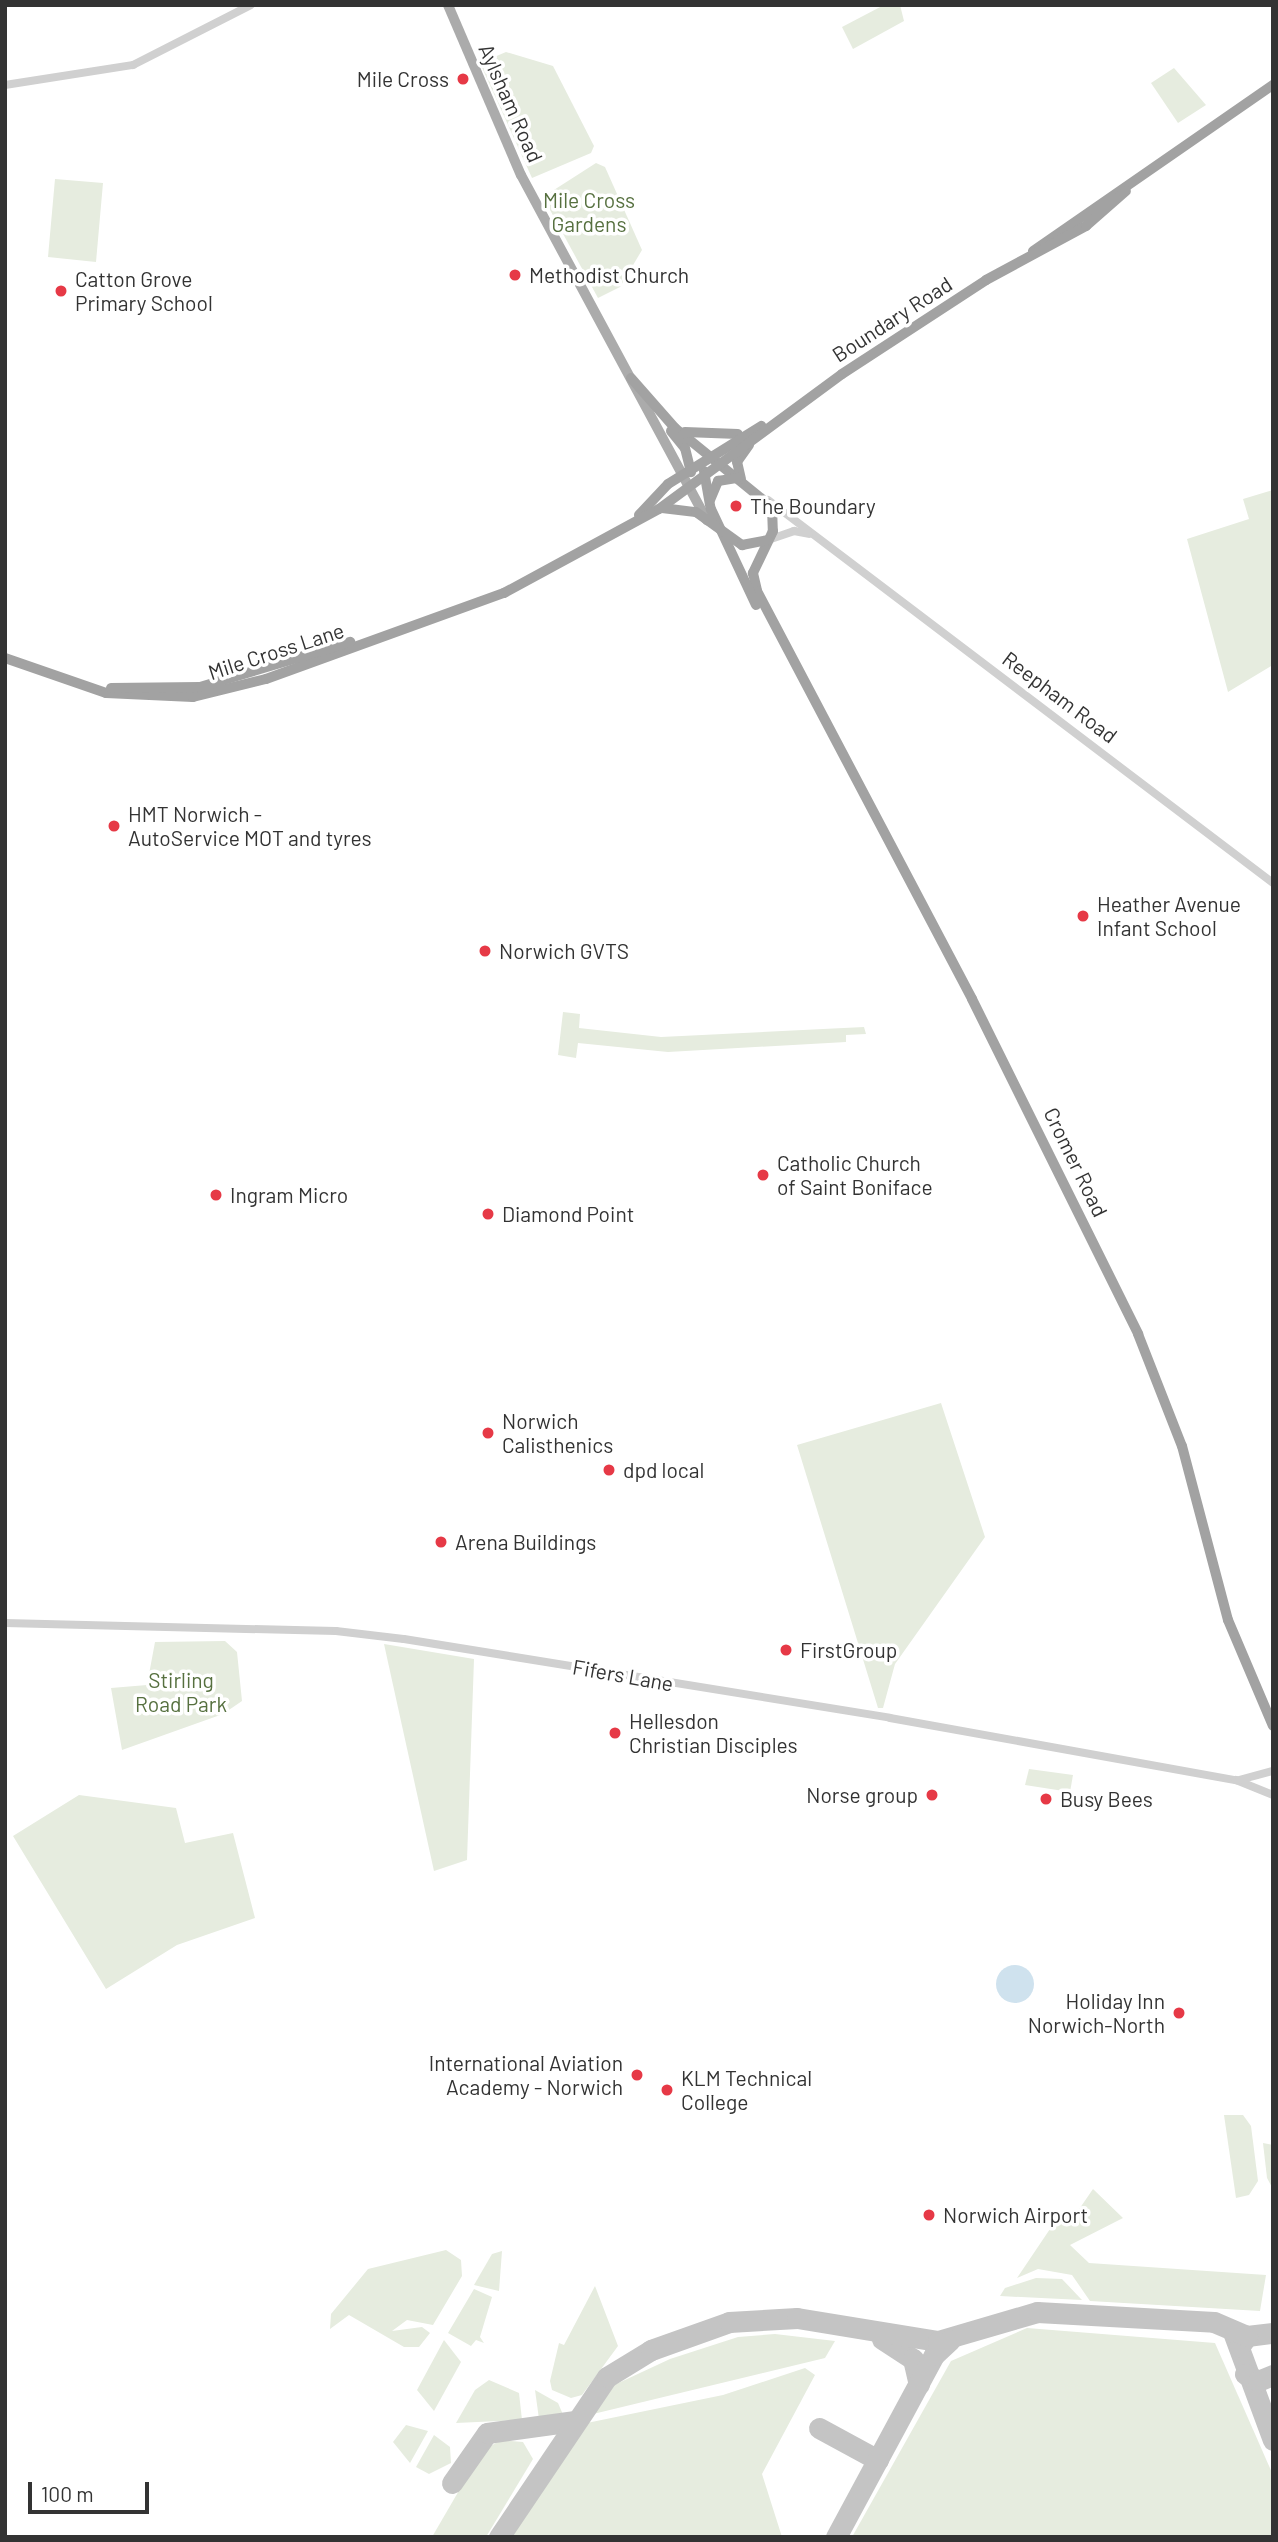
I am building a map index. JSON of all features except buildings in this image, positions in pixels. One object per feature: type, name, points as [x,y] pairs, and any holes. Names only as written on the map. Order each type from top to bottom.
[{"type":"highway","name":"Boundary Road","points":[[687,477],[1033,251],[1086,226],[1126,191],[1273,85]]},
{"type":"highway","points":[[631,377],[656,408],[687,477],[639,515]]},
{"type":"highway","name":"Reepham Road","points":[[656,408],[709,464],[741,479],[765,498]]},
{"type":"highway","name":"Boundary Road","points":[[687,477],[709,464],[740,434],[774,422]]},
{"type":"highway","name":"Boundary Road","points":[[741,479],[739,456],[774,422]]},
{"type":"highway","points":[[676,428],[708,437],[740,434]]},
{"type":"highway","name":"Cromer Road","points":[[709,464],[709,514],[972,999],[1138,1334],[1182,1446],[1228,1620],[1273,1726]]},
{"type":"highway","name":"Mile Cross Lane","points":[[5,658],[93,688],[155,699],[211,694],[539,579],[639,515],[659,509],[687,477]]},
{"type":"highway","points":[[659,509],[685,507],[709,514],[713,485],[725,478],[741,479]]},
{"type":"highway","points":[[765,498],[775,517],[768,540]]},
{"type":"highway","name":"Reepham Road","points":[[722,536],[749,546],[768,540]]},
{"type":"highway","name":"Cromer Road","points":[[768,540],[753,579],[780,642]]},
{"type":"main road","name":"Aylsham Road","points":[[448,5],[521,175],[687,477]]},
{"type":"main road","name":"Cromer Road","points":[[687,477],[709,514]]},
{"type":"street","points":[[5,85],[133,65],[251,5]]},
{"type":"street","name":"Reepham Road","points":[[765,498],[1273,883]]},
{"type":"street","name":"Reepham Road","points":[[768,540],[803,531],[824,542]]},
{"type":"street","name":"Fifers Lane","points":[[5,1623],[336,1631],[404,1639],[1236,1780],[1273,1794]]},
{"type":"street","name":"Fifers Lane","points":[[1236,1780],[1273,1771]]},
{"type":"green space","points":[[884,5],[900,5],[904,21],[853,49],[842,27]]},
{"type":"green space","name":"Mile Cross Gardens","points":[[506,52],[553,66],[594,146],[591,153],[532,178],[480,63]]},
{"type":"green space","points":[[1174,68],[1206,105],[1178,123],[1151,83]]},
{"type":"green space","name":"Mile Cross Gardens","points":[[596,163],[605,167],[642,250],[620,287],[598,298],[543,197]]},
{"type":"green space","points":[[55,179],[103,183],[96,262],[48,257]]},
{"type":"green space","points":[[1273,490],[1273,665],[1228,692],[1187,539],[1249,519],[1243,499]]},
{"type":"green space","points":[[563,1012],[580,1014],[579,1028],[661,1037],[864,1027],[866,1034],[846,1035],[846,1042],[668,1052],[578,1043],[576,1058],[558,1055]]},
{"type":"green space","points":[[941,1403],[985,1537],[895,1664],[883,1708],[878,1708],[797,1445]]},
{"type":"green space","name":"Stirling Road Park","points":[[225,1641],[237,1652],[242,1701],[223,1714],[122,1750],[111,1688],[147,1685],[155,1642]]},
{"type":"green space","points":[[384,1644],[474,1659],[467,1860],[434,1871]]},
{"type":"green space","points":[[1029,1769],[1073,1775],[1070,1792],[1025,1785]]},
{"type":"green space","points":[[79,1795],[176,1808],[185,1843],[233,1833],[255,1918],[177,1945],[106,1989],[13,1836]]},
{"type":"green space","points":[[1224,2115],[1243,2115],[1251,2126],[1258,2181],[1249,2195],[1236,2198]]},
{"type":"green space","points":[[1263,2143],[1273,2145],[1273,2189],[1267,2178]]},
{"type":"green space","points":[[1093,2189],[1123,2218],[1070,2245],[1089,2263],[1266,2275],[1260,2311],[1090,2301],[1072,2275],[1038,2269],[1017,2278],[1052,2226],[1073,2218]]},
{"type":"green space","points":[[446,2250],[461,2260],[462,2276],[433,2325],[407,2320],[392,2331],[422,2327],[430,2333],[419,2347],[404,2347],[349,2315],[330,2329],[331,2314],[368,2269]]},
{"type":"green space","points":[[502,2251],[499,2291],[474,2285],[492,2254]]},
{"type":"green space","points":[[1036,2278],[1062,2279],[1082,2300],[1000,2296],[1005,2288]]},
{"type":"green space","points":[[595,2286],[618,2346],[582,2395],[571,2398],[552,2390],[550,2381],[559,2343],[564,2345]]},
{"type":"green space","points":[[474,2289],[492,2297],[480,2337],[484,2343],[476,2340],[471,2346],[448,2333]]},
{"type":"green space","points":[[1027,2328],[1215,2343],[1273,2475],[1273,2537],[852,2537],[951,2361]]},
{"type":"green space","points":[[775,2334],[835,2341],[825,2358],[589,2415],[612,2386],[670,2359],[738,2337]]},
{"type":"green space","points":[[444,2340],[461,2362],[434,2411],[417,2390]]},
{"type":"green space","points":[[805,2368],[815,2375],[762,2474],[782,2537],[507,2537],[582,2424],[723,2395]]},
{"type":"green space","points":[[489,2380],[519,2393],[522,2420],[456,2423],[475,2390]]},
{"type":"green space","points":[[535,2390],[558,2403],[564,2417],[539,2419]]},
{"type":"green space","points":[[406,2425],[428,2431],[410,2463],[393,2442]]},
{"type":"green space","points":[[434,2435],[450,2447],[451,2463],[429,2474],[416,2467]]},
{"type":"green space","points":[[501,2440],[523,2442],[533,2459],[486,2537],[432,2537],[482,2451]]},
{"type":"water","points":[[1015,1965],[1028,1971],[1034,1984],[1028,1997],[1015,2003],[1002,1997],[996,1984],[1002,1971]]},
{"type":"taxiway","points":[[499,2537],[607,2377],[651,2350],[729,2322],[797,2318],[938,2341],[1037,2312],[1214,2322],[1247,2336]]},
{"type":"taxiway","points":[[1233,2332],[1273,2440]]},
{"type":"taxiway","points":[[1239,2347],[1247,2336],[1273,2333]]},
{"type":"taxiway","points":[[882,2339],[913,2359],[919,2384]]},
{"type":"taxiway","points":[[836,2537],[934,2355],[950,2340]]},
{"type":"taxiway","points":[[1245,2374],[1258,2381],[1273,2375]]},
{"type":"taxiway","points":[[452,2483],[487,2433],[575,2421]]},
{"type":"taxiway","points":[[819,2428],[878,2460]]},
{"type":"place","name":"Mile Cross","points":[[463,79]]},
{"type":"place","name":"Methodist Church","points":[[515,275]]},
{"type":"place","name":"Catton Grove Primary School","points":[[61,291]]},
{"type":"place","name":"The Boundary","points":[[736,506]]},
{"type":"place","name":"HMT Norwich - AutoService MOT and tyres","points":[[114,826]]},
{"type":"place","name":"Heather Avenue Infant School","points":[[1083,916]]},
{"type":"place","name":"Norwich GVTS","points":[[485,951]]},
{"type":"place","name":"Catholic Church of Saint Boniface","points":[[763,1175]]},
{"type":"place","name":"Ingram Micro","points":[[216,1195]]},
{"type":"place","name":"Diamond Point","points":[[488,1214]]},
{"type":"place","name":"Norwich Calisthenics","points":[[488,1433]]},
{"type":"place","name":"dpd local","points":[[609,1470]]},
{"type":"place","name":"Arena Buildings","points":[[441,1542]]},
{"type":"place","name":"FirstGroup","points":[[786,1650]]},
{"type":"place","name":"Hellesdon Christian Disciples","points":[[615,1733]]},
{"type":"place","name":"Norse group","points":[[932,1795]]},
{"type":"place","name":"Busy Bees","points":[[1046,1799]]},
{"type":"place","name":"Holiday Inn Norwich-North","points":[[1179,2013]]},
{"type":"place","name":"International Aviation Academy - Norwich","points":[[637,2075]]},
{"type":"place","name":"KLM Technical College","points":[[667,2090]]},
{"type":"place","name":"Norwich Airport","points":[[929,2215]]}]
